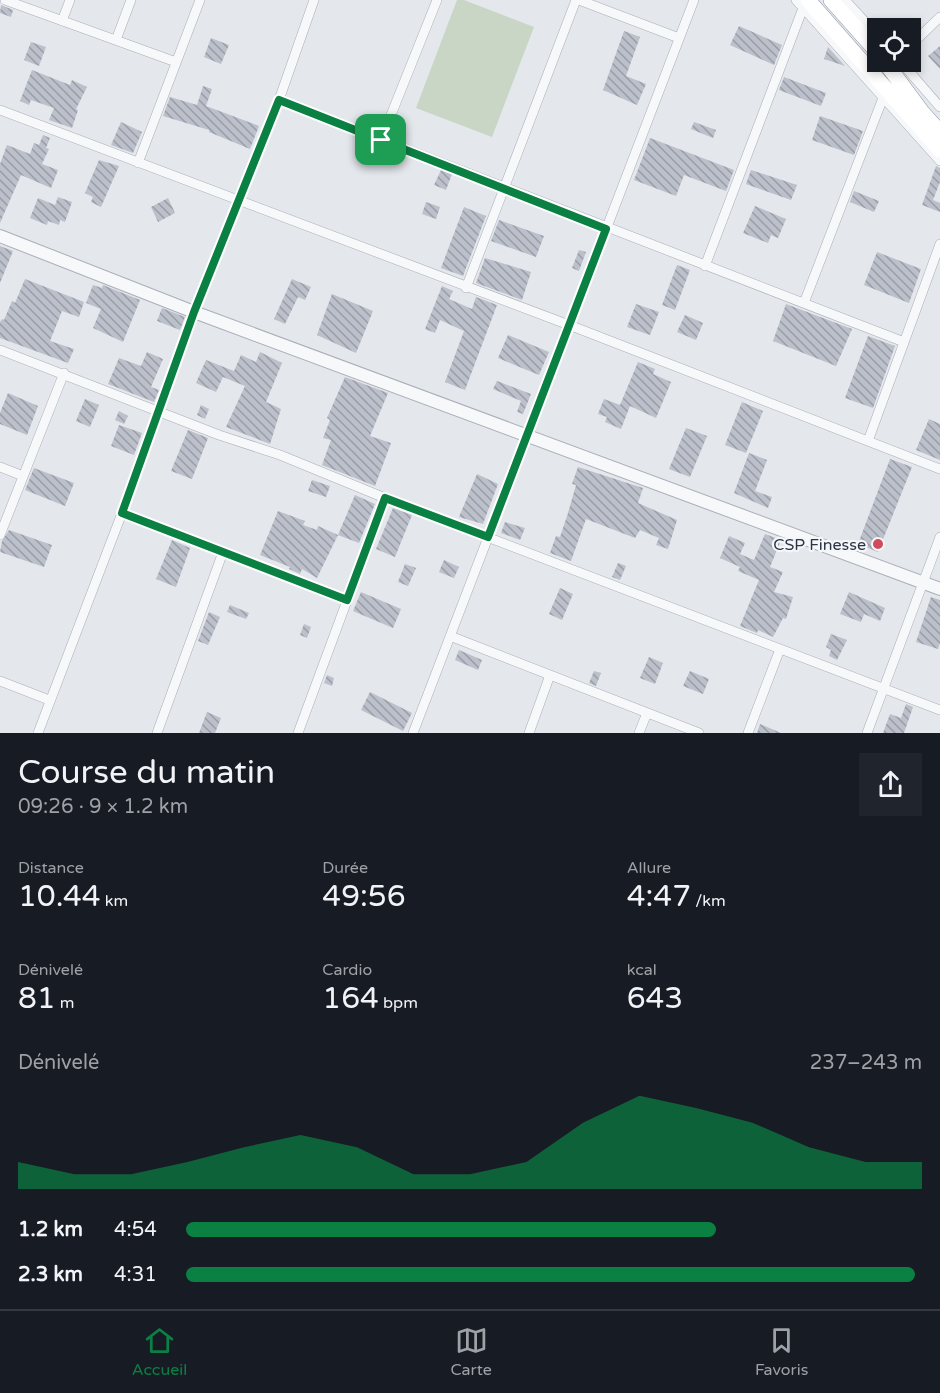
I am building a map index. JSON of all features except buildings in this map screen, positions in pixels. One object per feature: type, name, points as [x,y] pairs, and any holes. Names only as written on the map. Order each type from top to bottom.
[{"type":"highway","points":[[831,0],[867,41]]},
{"type":"highway","points":[[806,4],[885,95],[940,150]]},
{"type":"highway","points":[[898,72],[922,112],[940,132]]},
{"type":"street","points":[[4,0],[176,62]]},
{"type":"street","points":[[62,21],[70,0]]},
{"type":"street","points":[[116,40],[131,0]]},
{"type":"street","points":[[138,163],[200,0]]},
{"type":"street","points":[[38,733],[122,513],[194,312],[279,100],[314,0]]},
{"type":"street","points":[[381,140],[437,0]]},
{"type":"street","points":[[466,288],[578,0],[679,38]]},
{"type":"street","points":[[413,733],[694,0]]},
{"type":"street","points":[[705,266],[806,4],[796,0]]},
{"type":"street","points":[[845,0],[867,24]]},
{"type":"street","points":[[921,35],[940,17]]},
{"type":"street","points":[[902,72],[940,107]]},
{"type":"street","points":[[804,303],[885,95],[940,162]]},
{"type":"street","points":[[279,100],[606,229],[904,342]]},
{"type":"street","points":[[0,110],[569,325],[940,469]]},
{"type":"street","points":[[0,236],[194,312],[940,589]]},
{"type":"street","points":[[868,441],[940,244]]},
{"type":"street","points":[[0,350],[280,455],[385,498],[940,710]]},
{"type":"street","points":[[0,535],[64,373]]},
{"type":"street","points":[[0,467],[23,476]]},
{"type":"street","points":[[298,733],[385,498]]},
{"type":"street","points":[[122,513],[347,600]]},
{"type":"street","points":[[867,733],[940,537]]},
{"type":"street","points":[[158,733],[223,552]]},
{"type":"street","points":[[450,636],[699,733]]},
{"type":"street","points":[[748,733],[780,649]]},
{"type":"street","points":[[528,733],[550,675]]},
{"type":"street","points":[[0,681],[49,700]]},
{"type":"street","points":[[639,733],[647,713]]},
{"type":"green space","points":[[457,0],[464,0],[534,27],[492,137],[416,108]]},
{"type":"place","name":"CSP Finesse","points":[[878,544]]},
{"type":"route","points":[[279,100],[381,140],[606,229],[488,537],[385,498],[347,600],[122,513],[194,312],[279,100]]}]
